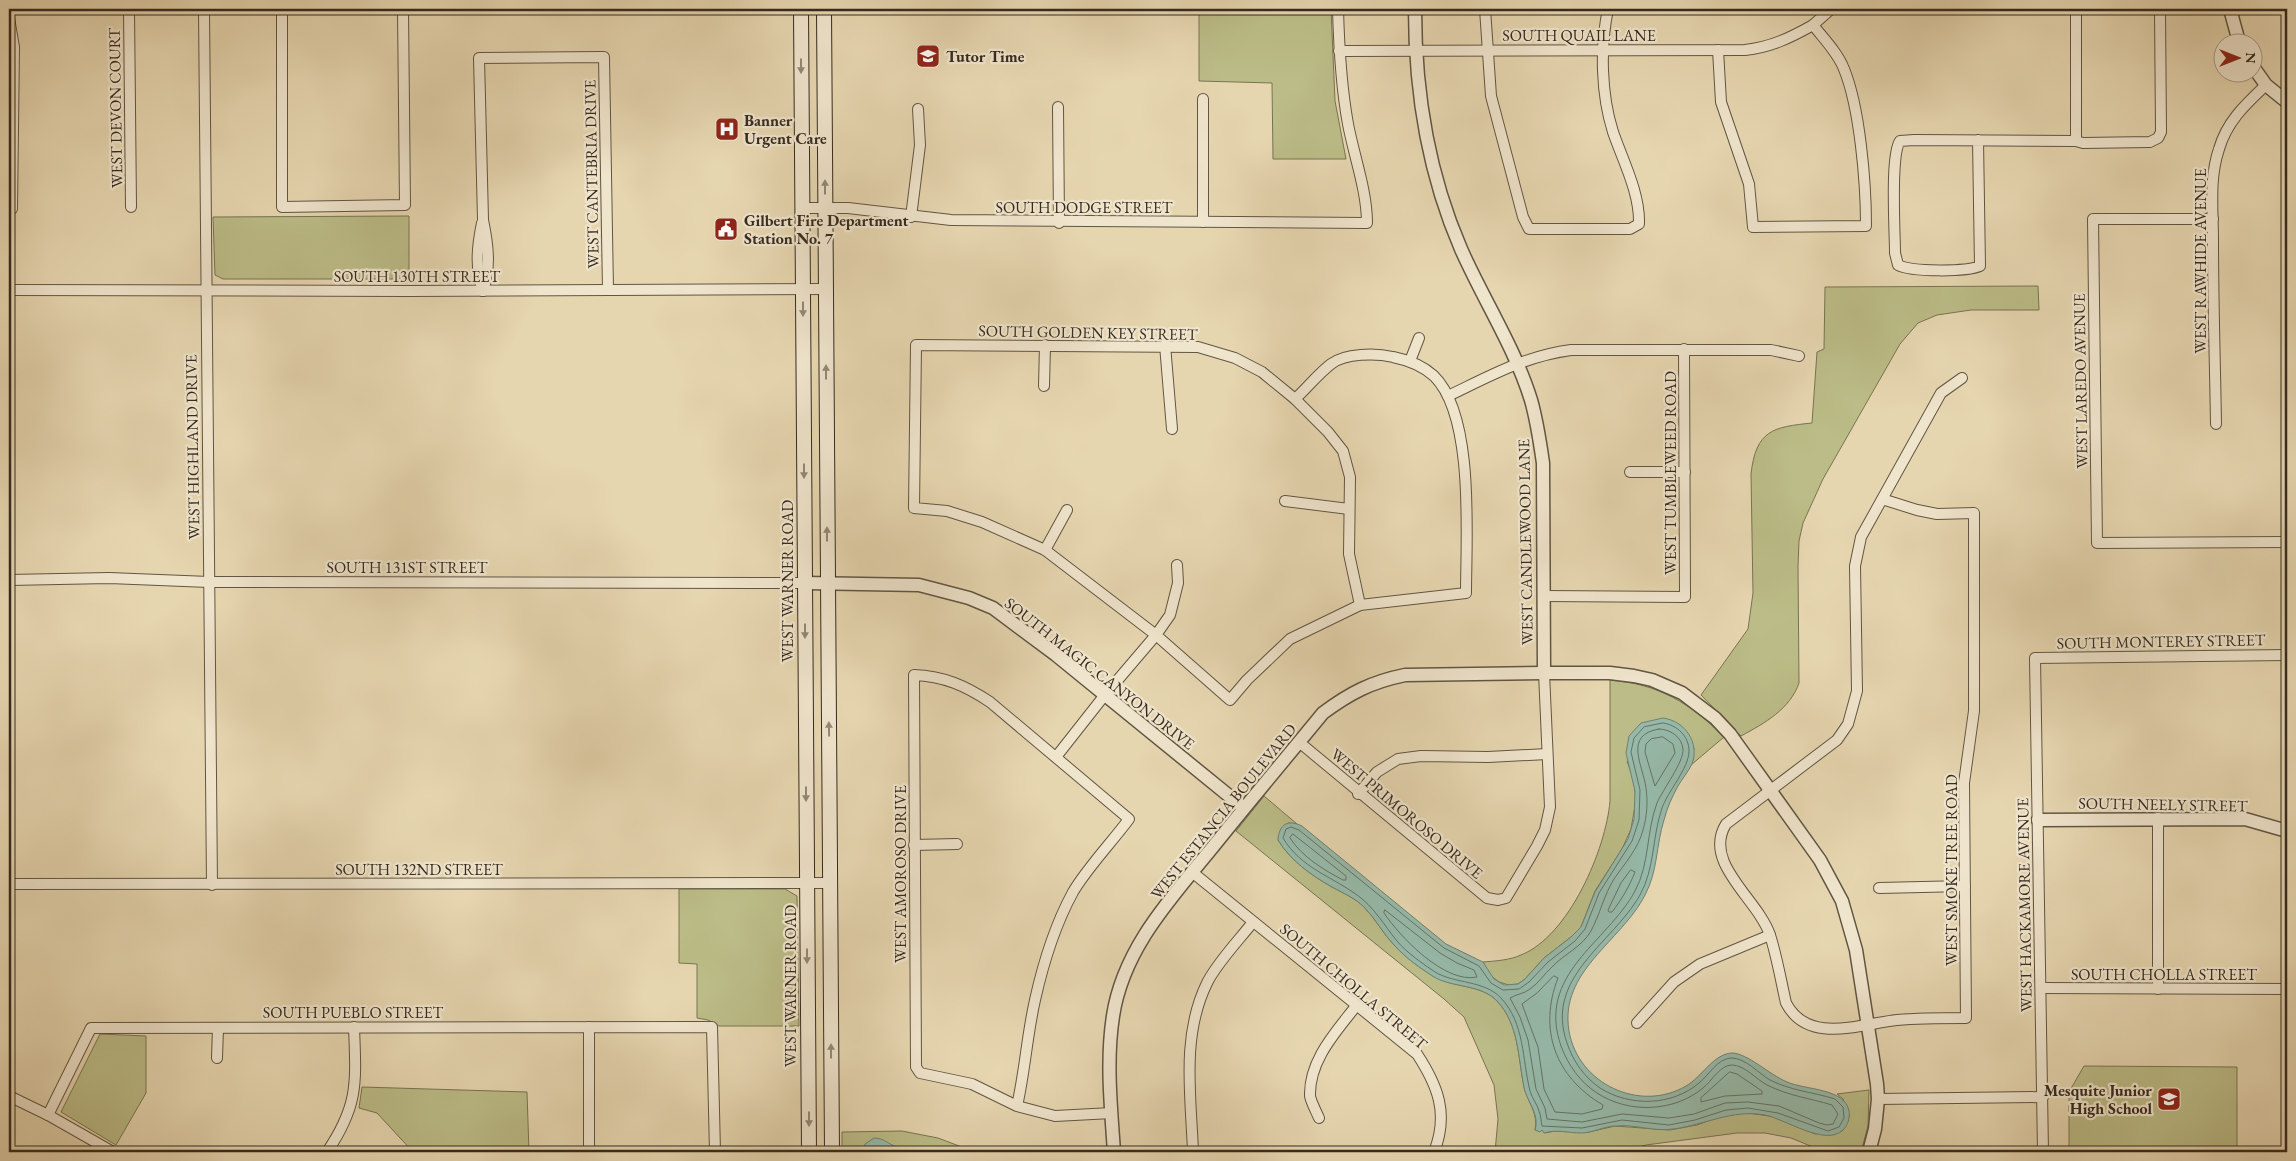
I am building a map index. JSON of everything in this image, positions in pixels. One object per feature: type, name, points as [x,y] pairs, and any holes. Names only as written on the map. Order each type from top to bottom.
[{"type":"main road","name":"WEST WARNER ROAD","points":[[801,9],[809,1152]]},
{"type":"main road","points":[[801,24],[824,14],[832,1152]]},
{"type":"street","name":"WEST DEVON COURT","points":[[129,9],[131,207]]},
{"type":"street","name":"WEST HIGHLAND DRIVE","points":[[204,9],[212,885]]},
{"type":"street","points":[[282,9],[282,207],[405,205],[403,9]]},
{"type":"street","points":[[1338,9],[1339,51]]},
{"type":"street","name":"WEST CANDLEWOOD LANE","points":[[1415,9],[1415,51],[1420,102],[1427,140],[1446,211],[1516,363],[1530,398],[1540,434],[1543,463],[1544,672],[1550,807],[1545,830],[1506,898],[1498,900]]},
{"type":"street","points":[[1485,9],[1486,50],[1491,96],[1523,217],[1529,230],[1630,229],[1639,224],[1640,212],[1631,179],[1612,129],[1607,99],[1604,50],[1608,9]]},
{"type":"street","points":[[1718,50],[1721,102],[1749,184],[1753,227],[1866,226],[1862,157],[1854,102],[1848,79],[1838,57],[1813,25],[1831,9]]},
{"type":"street","points":[[2076,9],[2076,142]]},
{"type":"street","points":[[1978,140],[1980,266],[1917,270],[1906,269],[1898,265],[1895,253],[1896,147],[1900,142],[1978,140],[2150,142],[2158,138],[2161,132],[2160,9]]},
{"type":"street","points":[[2230,9],[2236,32]]},
{"type":"street","points":[[9,18],[14,46],[12,208]]},
{"type":"street","name":"SOUTH QUAIL LANE","points":[[1339,51],[1745,50],[1766,48],[1788,40],[1813,25]]},
{"type":"street","name":"SOUTH DODGE STREET","points":[[802,208],[880,211],[911,217],[951,220],[1059,223],[1366,223],[1366,210],[1347,121],[1339,51]]},
{"type":"street","name":"WEST CANTEBRIA DRIVE","points":[[483,291],[488,276],[488,243],[483,220],[479,58],[604,58],[608,290]]},
{"type":"street","points":[[2264,82],[2287,102]]},
{"type":"street","name":"WEST RAWHIDE AVENUE","points":[[2216,424],[2212,219],[2213,171],[2219,148],[2229,126],[2239,110],[2266,85]]},
{"type":"street","points":[[1203,98],[1203,222]]},
{"type":"street","points":[[1058,107],[1059,223]]},
{"type":"street","points":[[911,217],[920,145],[918,109]]},
{"type":"street","name":"WEST LAREDO AVENUE","points":[[2212,219],[2093,219],[2097,543],[2287,542]]},
{"type":"street","name":"SOUTH 130TH STREET","points":[[9,290],[483,291],[826,289]]},
{"type":"street","points":[[1410,361],[1419,338]]},
{"type":"street","name":"SOUTH GOLDEN KEY STREET","points":[[1045,550],[982,522],[948,512],[914,508],[916,345],[1165,345],[1198,347],[1235,358],[1262,372],[1296,399]]},
{"type":"street","points":[[1044,386],[1045,345]]},
{"type":"street","points":[[1165,345],[1172,429]]},
{"type":"street","name":"WEST TUMBLEWEED ROAD","points":[[1544,596],[1685,597],[1684,349]]},
{"type":"street","points":[[1448,396],[1516,363],[1546,353],[1571,350],[1771,350],[1799,356]]},
{"type":"street","points":[[1067,510],[1045,550],[1156,635],[1230,700],[1246,680],[1290,640],[1315,625],[1360,605],[1466,593],[1465,480],[1461,441],[1448,396],[1434,376],[1410,361],[1387,356],[1360,354],[1332,363],[1296,399],[1328,432],[1343,451],[1350,477],[1349,554],[1360,605]]},
{"type":"street","points":[[1869,1025],[1824,1029],[1801,1022],[1791,1012],[1786,1003],[1770,935],[1762,917],[1724,864],[1720,856],[1719,840],[1726,824],[1837,740],[1848,724],[1857,691],[1855,584],[1857,553],[1861,537],[1941,393],[1962,378]]},
{"type":"street","points":[[1630,472],[1685,472]]},
{"type":"street","name":"WEST SMOKE TREE ROAD","points":[[1869,1025],[1914,1018],[1966,1018],[1964,783],[1974,711],[1974,513],[1937,514],[1882,499]]},
{"type":"street","points":[[1285,501],[1349,509]]},
{"type":"street","points":[[1112,1113],[1055,1116],[1017,1106],[1026,1062],[1034,1002],[1057,929],[1074,892],[1129,819],[1056,758],[1104,696],[1156,635],[1170,615],[1178,583],[1177,565]]},
{"type":"street","name":"SOUTH 131ST STREET","points":[[9,580],[109,578],[209,582],[804,582]]},
{"type":"street","name":"SOUTH MAGIC CANYON DRIVE","points":[[804,582],[919,585],[969,598],[992,608],[1012,621],[1244,808]]},
{"type":"street","name":"SOUTH MONTEREY STREET","points":[[2035,658],[2287,655]]},
{"type":"street","name":"WEST HACKAMORE AVENUE","points":[[2035,658],[2043,1152]]},
{"type":"street","name":"WEST ESTANCIA BOULEVARD","points":[[1114,1152],[1110,1039],[1113,1015],[1126,969],[1148,929],[1192,872],[1323,714],[1346,695],[1390,678],[1421,674],[1544,672],[1610,673],[1634,676],[1652,680],[1697,702],[1730,734],[1820,860],[1842,901],[1856,950],[1869,1025],[1878,1099],[1875,1129],[1869,1152]]},
{"type":"street","name":"WEST AMOROSO DRIVE","points":[[1017,1106],[972,1084],[920,1073],[916,1067],[914,675],[934,676],[973,691],[990,702],[1056,758]]},
{"type":"street","name":"WEST PRIMOROSO DRIVE","points":[[1299,742],[1358,794],[1486,898],[1498,900]]},
{"type":"street","points":[[1358,794],[1377,772],[1398,760],[1421,756],[1488,757],[1547,754]]},
{"type":"street","points":[[2158,818],[2158,989]]},
{"type":"street","name":"SOUTH NEELY STREET","points":[[2038,820],[2245,819],[2287,830]]},
{"type":"street","points":[[914,845],[956,844]]},
{"type":"street","name":"SOUTH CHOLLA STREET","points":[[1192,872],[1417,1054],[1433,1078],[1442,1111],[1439,1140],[1434,1152]]},
{"type":"street","name":"SOUTH 132ND STREET","points":[[9,884],[830,883]]},
{"type":"street","points":[[1879,888],[1965,886]]},
{"type":"street","points":[[1193,1152],[1189,1043],[1196,1010],[1208,982],[1253,922]]},
{"type":"street","points":[[1637,1023],[1674,982],[1700,964],[1770,935]]},
{"type":"street","name":"SOUTH CHOLLA STREET","points":[[2041,988],[2287,989]]},
{"type":"street","points":[[1319,1118],[1310,1097],[1313,1074],[1324,1048],[1356,1006]]},
{"type":"street","points":[[327,1152],[347,1119],[354,1091],[354,1027]]},
{"type":"street","points":[[589,1027],[589,1152]]},
{"type":"street","name":"SOUTH PUEBLO STREET","points":[[48,1115],[91,1028],[712,1027],[715,1152]]},
{"type":"street","points":[[217,1058],[218,1028]]},
{"type":"street","points":[[9,1096],[48,1115],[113,1152]]},
{"type":"street","points":[[1878,1099],[2043,1097]]},
{"type":"green space","points":[[1199,9],[1331,9],[1335,101],[1346,159],[1273,159],[1272,83],[1199,81]]},
{"type":"green space","points":[[409,216],[409,279],[223,279],[215,275],[213,217]]},
{"type":"green space","points":[[2038,286],[2039,310],[1971,310],[1937,315],[1918,323],[1900,344],[1823,479],[1803,523],[1799,541],[1798,567],[1799,683],[1790,700],[1783,708],[1759,726],[1741,736],[1701,695],[1748,629],[1753,593],[1751,474],[1757,448],[1762,440],[1777,429],[1812,423],[1817,352],[1824,349],[1825,287]]},
{"type":"green space","points":[[1610,680],[1644,686],[1673,697],[1699,714],[1724,737],[1691,765],[1694,748],[1627,761],[1634,781],[1636,800],[1631,829],[1622,849],[1595,891],[1581,927],[1544,958],[1518,984],[1509,985],[1499,982],[1490,975],[1483,962],[1517,957],[1538,945],[1555,930],[1569,911],[1593,866],[1607,821],[1610,801]]},
{"type":"green space","points":[[1264,796],[1297,824],[1288,823],[1278,840],[1289,855],[1302,867],[1360,904],[1395,946],[1423,970],[1449,983],[1483,992],[1497,1001],[1510,1020],[1514,1030],[1525,1092],[1534,1113],[1535,1130],[1542,1130],[1545,1133],[1555,1131],[1589,1132],[1615,1126],[1670,1130],[1697,1125],[1727,1114],[1748,1113],[1776,1117],[1815,1134],[1842,1131],[1849,1116],[1843,1099],[1837,1094],[1869,1090],[1868,1126],[1861,1152],[1825,1152],[1791,1138],[1765,1133],[1737,1133],[1646,1145],[1620,1152],[1495,1152],[1498,1119],[1494,1085],[1464,1017],[1236,831]]},
{"type":"green space","points":[[679,889],[785,889],[797,896],[799,1026],[719,1026],[708,1020],[697,1018],[697,964],[679,963]]},
{"type":"green space","points":[[100,1034],[146,1036],[146,1093],[116,1145],[61,1112]]},
{"type":"green space","points":[[2084,1066],[2237,1067],[2237,1152],[2069,1152],[2069,1092]]},
{"type":"green space","points":[[362,1087],[527,1092],[529,1152],[413,1152],[377,1113],[359,1108]]},
{"type":"green space","points":[[902,1131],[938,1138],[975,1152],[842,1152],[842,1132]]},
{"type":"water","points":[[1663,718],[1678,724],[1689,734],[1694,748],[1692,764],[1678,786],[1667,811],[1661,829],[1655,867],[1645,895],[1622,928],[1582,974],[1573,991],[1568,1010],[1569,1031],[1575,1050],[1585,1066],[1598,1079],[1614,1088],[1631,1094],[1650,1096],[1668,1094],[1686,1086],[1719,1057],[1725,1054],[1738,1054],[1752,1060],[1773,1075],[1787,1082],[1823,1091],[1840,1098],[1846,1103],[1849,1116],[1845,1128],[1836,1134],[1816,1134],[1773,1117],[1753,1114],[1730,1116],[1666,1130],[1612,1126],[1581,1133],[1558,1131],[1544,1133],[1542,1130],[1540,1132],[1535,1130],[1535,1113],[1524,1087],[1514,1031],[1510,1020],[1497,1001],[1483,992],[1434,977],[1418,966],[1391,941],[1364,907],[1353,898],[1309,872],[1289,855],[1278,840],[1280,830],[1285,824],[1292,823],[1302,826],[1446,944],[1483,962],[1494,979],[1504,985],[1518,984],[1544,958],[1581,927],[1595,892],[1628,839],[1634,819],[1635,791],[1626,753],[1629,736],[1641,723]]},
{"type":"water","points":[[874,1138],[881,1139],[900,1148],[931,1149],[941,1152],[863,1152],[865,1144]]},
{"type":"place","name":"Tutor Time","points":[[928,56]]},
{"type":"place","name":"Banner Urgent Care","points":[[727,129]]},
{"type":"place","name":"Gilbert Fire Department Station No. 7","points":[[726,229]]},
{"type":"place","name":"Mesquite Junior High School","points":[[2169,1099]]}]
